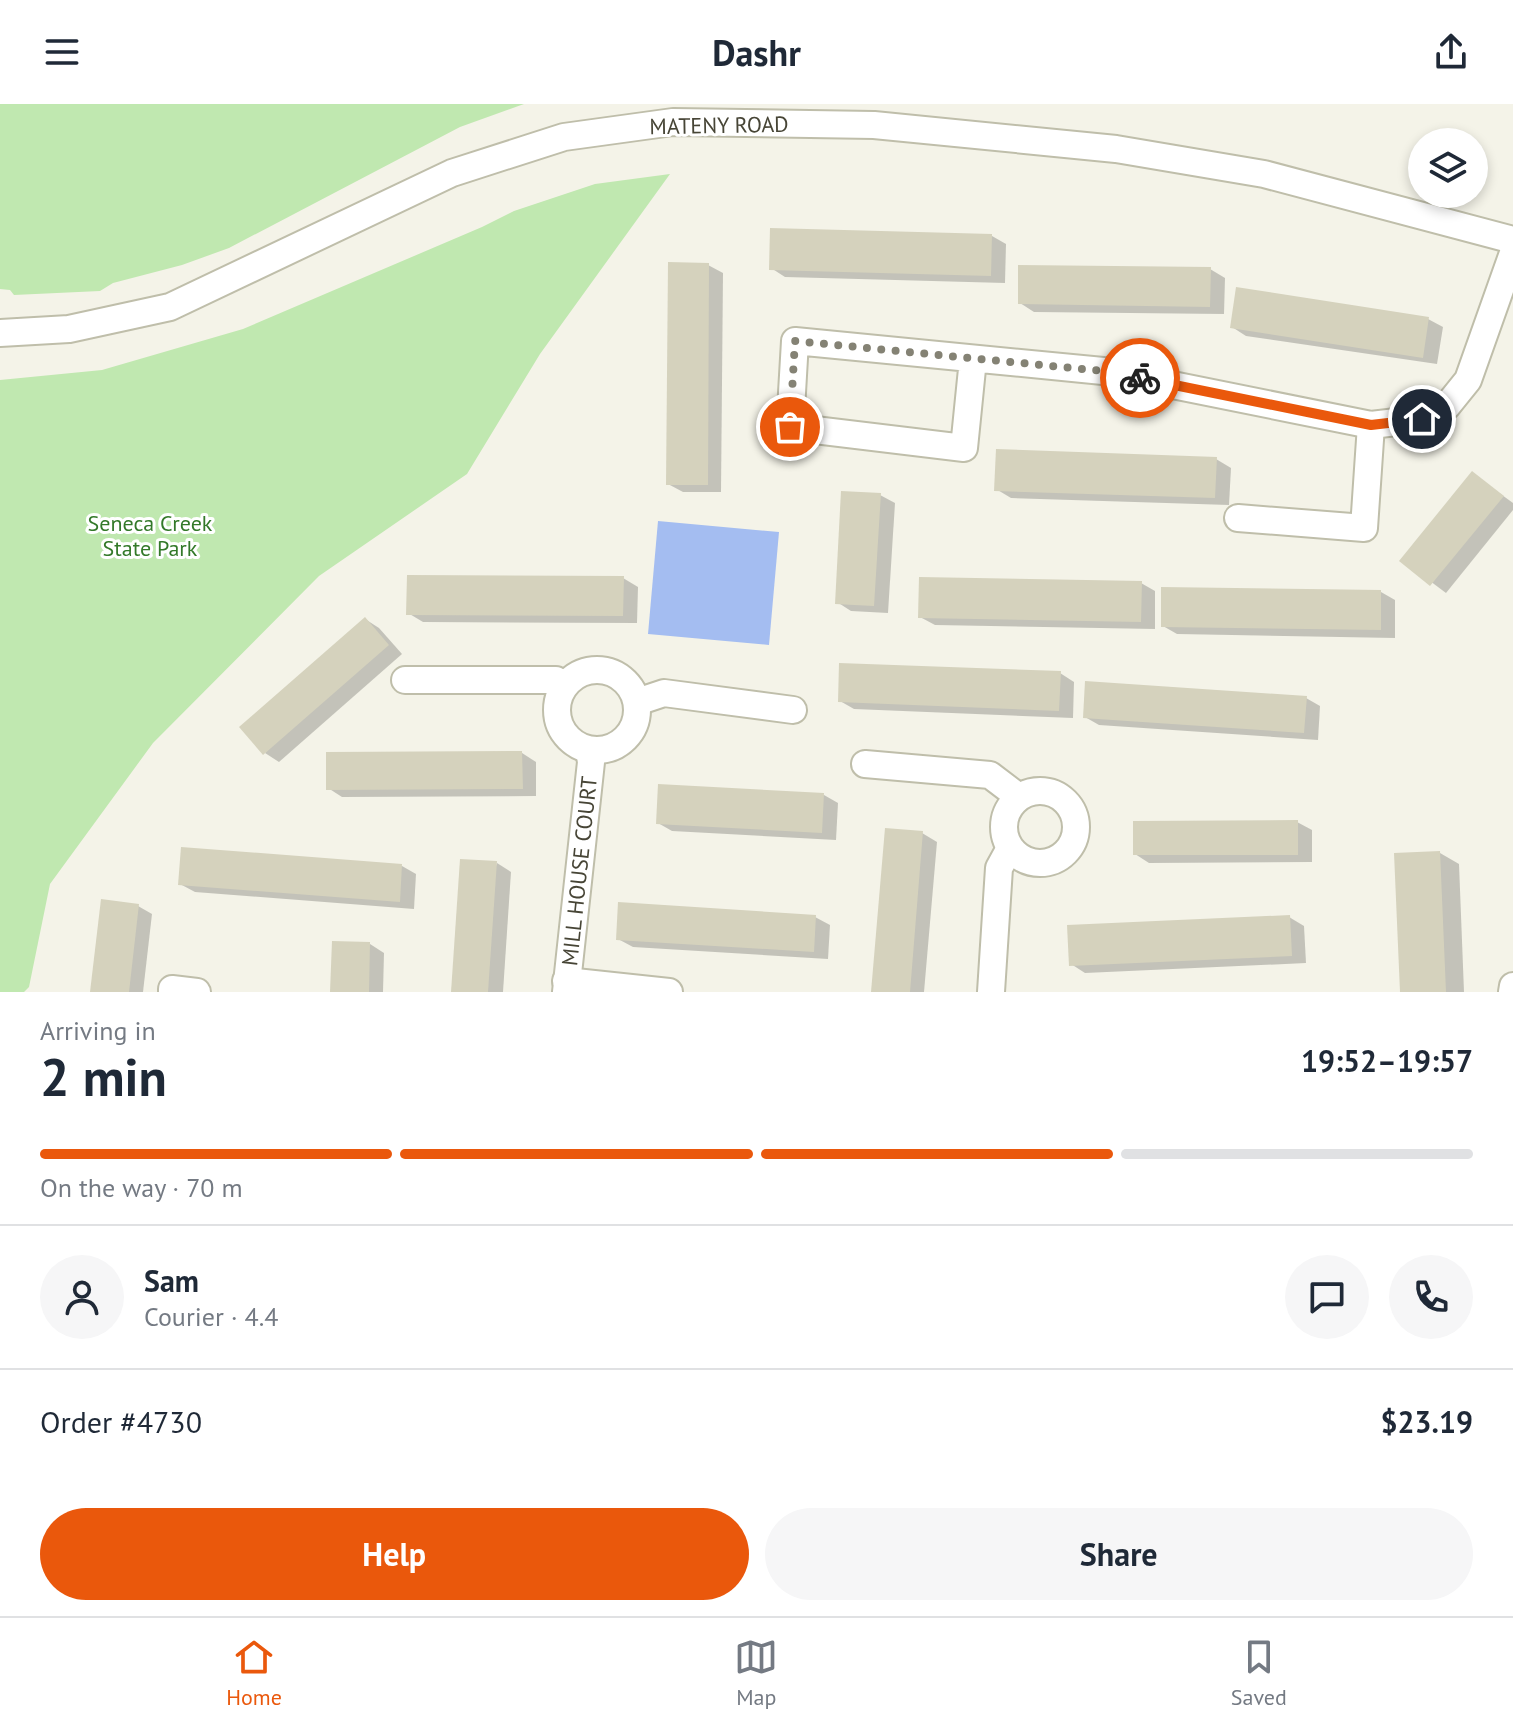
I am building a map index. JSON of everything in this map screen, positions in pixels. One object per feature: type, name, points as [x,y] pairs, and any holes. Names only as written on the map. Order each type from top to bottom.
[{"type":"street","name":"MATENY ROAD","points":[[0,333],[69,329],[170,307],[452,173],[564,137],[673,122],[874,125],[1116,149],[1264,174],[1513,240]]},
{"type":"street","points":[[973,359],[964,448],[790,427],[795,341],[1103,371],[1371,425],[1422,419],[1447,406],[1468,380],[1513,253]]},
{"type":"street","points":[[1238,518],[1364,528],[1371,425]]},
{"type":"street","points":[[405,680],[556,680],[563,687],[582,672],[605,669],[620,676],[631,687],[637,702],[664,693],[793,710]]},
{"type":"street","name":"MILL HOUSE COURT","points":[[563,687],[557,702],[557,717],[563,732],[574,744],[589,750],[605,750],[620,744],[631,733],[637,718],[637,702]]},
{"type":"street","name":"MILL HOUSE COURT","points":[[566,987],[591,762],[589,750]]},
{"type":"street","points":[[865,764],[990,775],[1019,797]]},
{"type":"street","points":[[1032,791],[1046,791],[1060,796],[1070,806],[1076,819],[1076,833],[1071,847],[1061,857],[1048,863],[1034,863],[1020,858],[1010,848],[1004,835],[1004,820],[1009,807],[1019,797],[1032,791]]},
{"type":"street","points":[[991,992],[999,868],[1010,848]]},
{"type":"street","points":[[1512,992],[1513,986]]},
{"type":"street","points":[[566,987],[669,992]]},
{"type":"street","points":[[172,992],[172,989],[197,992]]},
{"type":"green space","points":[[0,104],[524,104],[460,127],[229,248],[182,265],[113,283],[100,291],[14,295],[10,290],[0,289]]},
{"type":"green space","name":"Seneca Creek State Park","points":[[670,174],[540,354],[467,474],[319,576],[153,743],[50,884],[29,987],[24,992],[0,992],[0,380],[102,370],[243,329],[514,211],[595,184]]},
{"type":"water","points":[[658,521],[779,532],[769,645],[648,634]]},
{"type":"building","points":[[770,228],[992,234],[991,276],[769,270]]},
{"type":"building","points":[[668,262],[709,263],[708,485],[666,485]]},
{"type":"building","points":[[1018,265],[1211,267],[1210,307],[1018,304]]},
{"type":"building","points":[[1236,287],[1429,317],[1423,358],[1230,328]]},
{"type":"building","points":[[996,449],[1217,457],[1215,498],[994,491]]},
{"type":"building","points":[[1472,471],[1504,496],[1430,586],[1399,561]]},
{"type":"building","points":[[841,491],[881,493],[874,606],[835,604]]},
{"type":"building","points":[[407,575],[624,576],[623,616],[406,615]]},
{"type":"building","points":[[919,577],[1142,581],[1141,622],[918,618]]},
{"type":"building","points":[[1161,587],[1381,590],[1381,630],[1161,627]]},
{"type":"building","points":[[365,617],[389,645],[263,755],[239,727]]},
{"type":"building","points":[[839,663],[1061,671],[1059,711],[838,702]]},
{"type":"building","points":[[1085,681],[1307,696],[1304,733],[1083,718]]},
{"type":"building","points":[[522,751],[523,789],[326,790],[326,752]]},
{"type":"building","points":[[658,784],[824,793],[822,833],[656,824]]},
{"type":"building","points":[[1298,820],[1298,855],[1133,855],[1133,821]]},
{"type":"building","points":[[885,828],[923,831],[910,992],[871,992]]},
{"type":"building","points":[[181,847],[402,864],[400,902],[178,885]]},
{"type":"building","points":[[1440,851],[1446,992],[1400,992],[1394,853]]},
{"type":"building","points":[[460,859],[497,861],[488,992],[451,992]]},
{"type":"building","points":[[101,899],[139,904],[129,992],[90,992]]},
{"type":"building","points":[[618,902],[816,915],[814,952],[616,940]]},
{"type":"building","points":[[1290,915],[1292,956],[1069,966],[1067,925]]},
{"type":"building","points":[[332,941],[370,942],[369,992],[330,992]]},
{"type":"way so far","points":[[790,427],[795,341],[1103,371],[1140,378]]},
{"type":"route","points":[[1140,378],[1371,425],[1422,419]]}]
